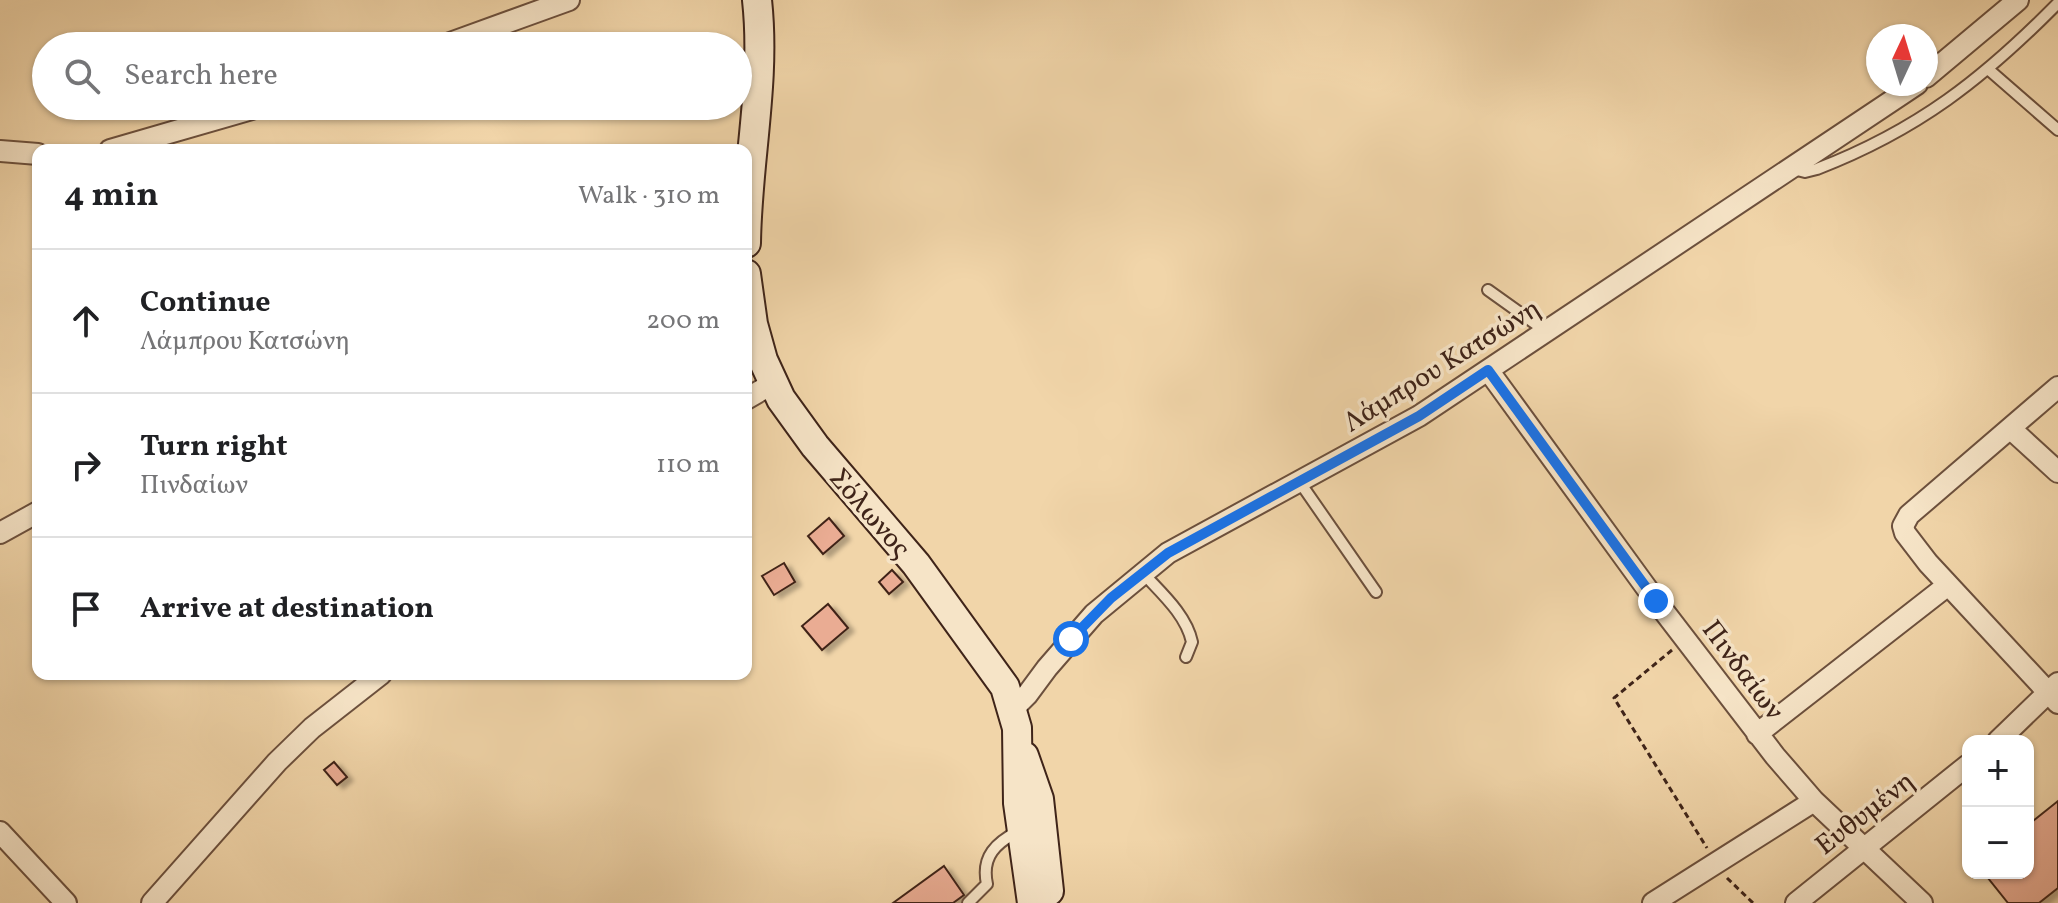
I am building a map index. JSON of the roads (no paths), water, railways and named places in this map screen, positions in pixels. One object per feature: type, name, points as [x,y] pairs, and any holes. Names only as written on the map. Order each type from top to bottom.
[{"type":"street","points":[[481,32],[569,0]]},
{"type":"street","points":[[752,156],[758,104],[760,40],[757,0]]},
{"type":"street","points":[[1938,67],[2018,0]]},
{"type":"street","name":"Λάμπρου Κατσώνη","points":[[1013,709],[1086,623],[1142,572],[1191,539],[1419,416],[1899,96]]},
{"type":"street","points":[[131,144],[214,120]]},
{"type":"street","points":[[0,151],[32,154]]},
{"type":"street","name":"Σόλωνος","points":[[752,317],[772,384],[815,446],[950,608],[996,672],[1013,709],[1018,740],[1039,799],[1050,903]]},
{"type":"street","name":"Πινδαίων","points":[[1488,370],[1757,734],[1814,801],[1922,903]]},
{"type":"street","points":[[752,396],[772,384]]},
{"type":"street","points":[[2005,735],[2055,693],[1948,585],[1909,538],[1903,523],[2058,387]]},
{"type":"street","points":[[2011,429],[2058,472]]},
{"type":"street","points":[[0,533],[32,515]]},
{"type":"street","points":[[1757,734],[1828,682],[1948,585]]},
{"type":"street","points":[[152,903],[277,762],[312,728],[373,680]]},
{"type":"street","name":"Σόλωνος","points":[[1018,740],[1017,782],[1032,903]]},
{"type":"street","name":"Ευθυμένη","points":[[1796,903],[1962,770]]},
{"type":"street","points":[[1653,903],[1814,801]]},
{"type":"street","points":[[0,832],[66,903]]},
{"type":"lane","points":[[1791,169],[1805,172],[1817,169],[1886,140],[1941,107],[2017,45],[2058,3]]},
{"type":"lane","points":[[1988,69],[2058,130]]},
{"type":"lane","points":[[1488,290],[1547,332]]},
{"type":"lane","points":[[1299,481],[1376,592]]},
{"type":"lane","points":[[1142,572],[1187,627],[1192,642],[1186,657]]},
{"type":"lane","points":[[968,903],[987,884],[984,872],[991,850],[1000,841],[1022,829]]}]
